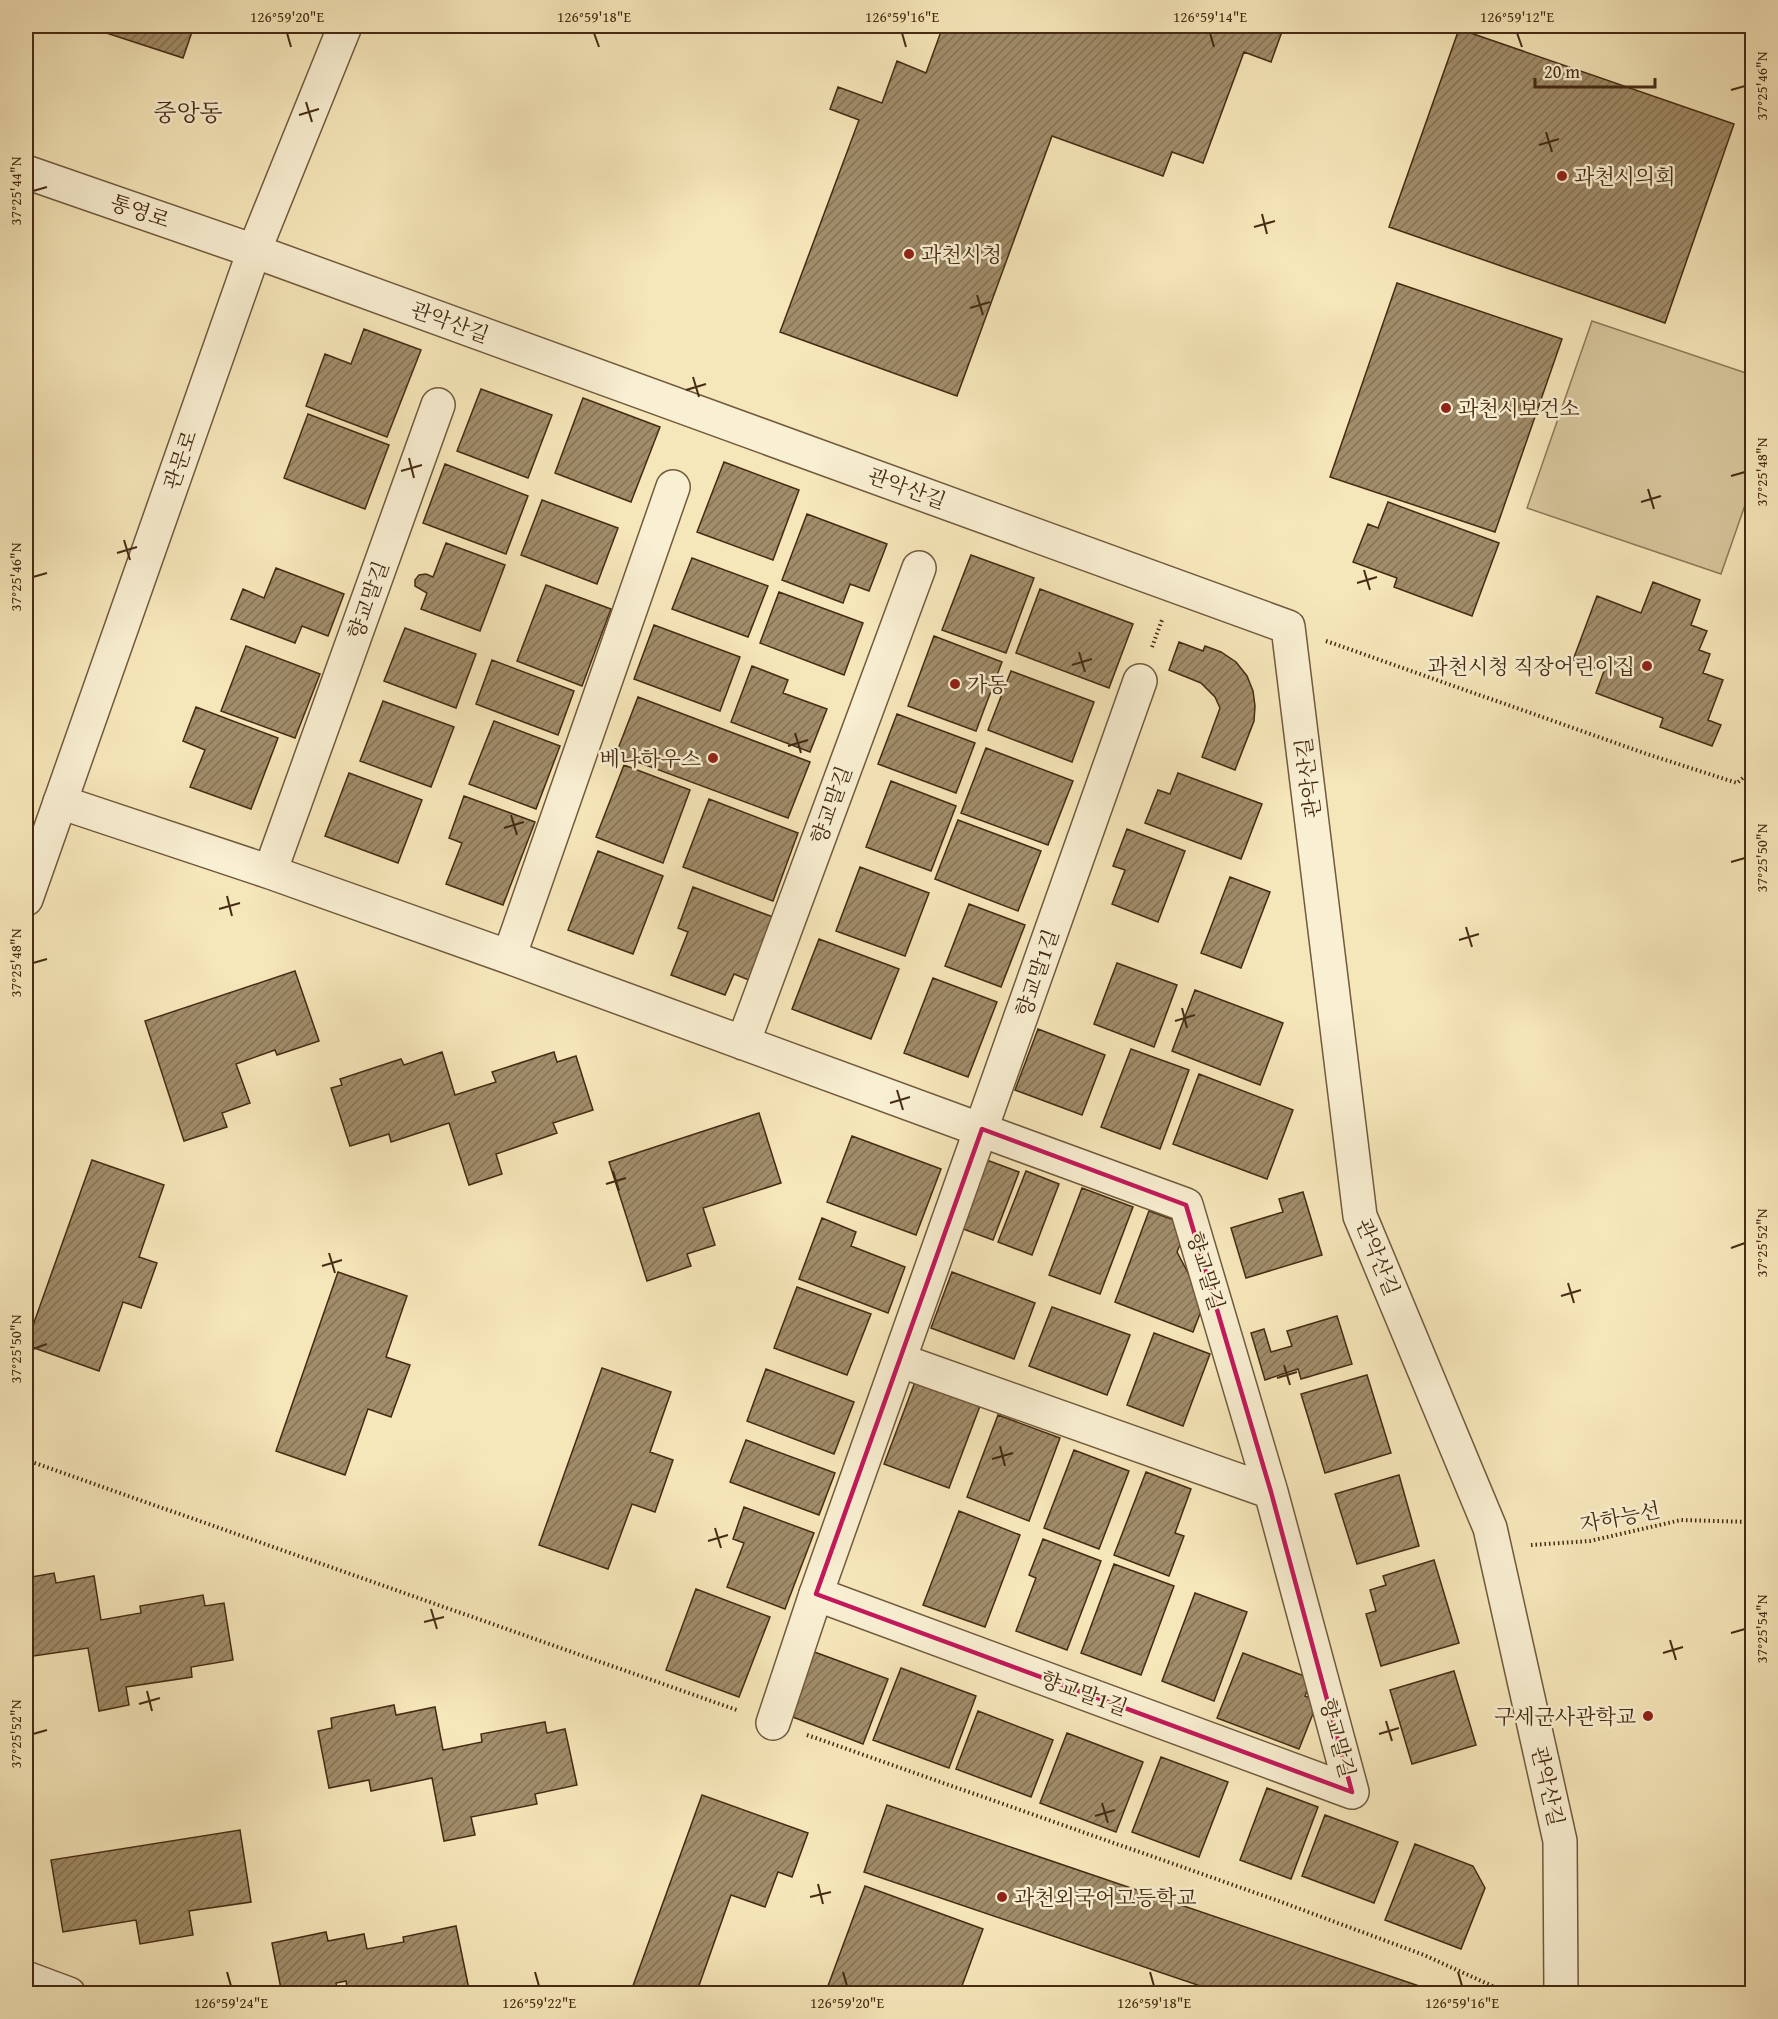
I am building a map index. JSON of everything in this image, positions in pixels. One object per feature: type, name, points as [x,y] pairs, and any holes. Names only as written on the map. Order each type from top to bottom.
[{"type":"street","name":"관문로","points":[[26,899],[254,251],[345,26]]},
{"type":"street","name":"통영로","points":[[26,172],[254,251]]},
{"type":"street","name":"관악산길","points":[[254,251],[1288,627],[1360,1216],[1490,1528],[1560,1841],[1562,1994]]},
{"type":"street","name":"향교말길","points":[[270,872],[438,405]]},
{"type":"street","points":[[509,957],[673,487]]},
{"type":"street","name":"향교말길","points":[[743,1042],[919,568]]},
{"type":"street","name":"향교말1길","points":[[773,1723],[816,1594],[1140,681]]},
{"type":"street","name":"향교말길","points":[[60,802],[270,872],[509,957],[1186,1205],[1271,1492],[1352,1792]]},
{"type":"street","points":[[899,1360],[1271,1492]]},
{"type":"street","name":"향교말1길","points":[[816,1594],[1352,1792]]},
{"type":"street","points":[[26,1978],[69,1994]]},
{"type":"path","points":[[1140,681],[1174,585]]},
{"type":"path","points":[[1288,627],[1518,709],[1737,783],[1752,770]]},
{"type":"path","name":"자하능선","points":[[1494,1547],[1590,1541],[1681,1520],[1752,1522]]},
{"type":"highlighted area","points":[[982,1129],[1186,1205],[1271,1492],[1352,1792],[816,1594]]},
{"type":"shaded area","points":[[1592,321],[1752,375],[1752,485],[1721,574],[1527,508]]},
{"type":"building","points":[[85,26],[194,26],[183,58]]},
{"type":"building","name":"과천시청","points":[[943,26],[1284,26],[1271,62],[1244,52],[1203,163],[1172,152],[1163,176],[1052,136],[957,396],[780,332],[859,120],[830,109],[838,87],[882,103],[897,61],[926,73]]},
{"type":"building","name":"과천시의회","points":[[1459,29],[1734,124],[1665,323],[1389,227]]},
{"type":"building","name":"과천시보건소","points":[[1397,283],[1562,339],[1495,532],[1330,477]]},
{"type":"building","points":[[364,329],[421,350],[387,437],[306,406],[325,354],[351,364]]},
{"type":"building","points":[[481,389],[552,415],[528,478],[457,451]]},
{"type":"building","points":[[583,398],[660,427],[631,502],[555,473]]},
{"type":"building","points":[[308,414],[389,445],[365,509],[284,478]]},
{"type":"building","points":[[724,462],[799,490],[773,560],[697,532]]},
{"type":"building","points":[[445,464],[528,496],[506,554],[423,523]]},
{"type":"building","points":[[542,500],[618,528],[597,584],[521,555]]},
{"type":"building","points":[[1388,502],[1499,543],[1472,616],[1394,587],[1397,578],[1353,562],[1368,524],[1378,528]]},
{"type":"building","points":[[807,514],[887,544],[869,591],[850,584],[843,603],[782,580]]},
{"type":"building","points":[[446,543],[505,565],[480,631],[421,609],[427,593],[415,586],[415,580],[419,575],[426,574],[433,577]]},
{"type":"building","points":[[971,555],[1034,578],[1006,653],[942,630]]},
{"type":"building","points":[[692,558],[768,586],[748,637],[672,609]]},
{"type":"building","points":[[276,568],[344,594],[328,636],[302,626],[295,643],[231,619],[243,589],[264,598]]},
{"type":"building","name":"과천시청 직장어린이집","points":[[1653,582],[1700,600],[1691,625],[1707,631],[1699,650],[1710,654],[1703,673],[1723,680],[1708,720],[1721,725],[1712,746],[1660,727],[1663,718],[1596,693],[1604,671],[1573,660],[1597,596],[1641,613]]},
{"type":"building","points":[[546,585],[611,609],[582,686],[517,661]]},
{"type":"building","points":[[1040,589],[1133,624],[1109,688],[1016,653]]},
{"type":"building","points":[[779,592],[863,623],[844,675],[760,643]]},
{"type":"building","points":[[654,625],[740,657],[720,711],[634,679]]},
{"type":"building","points":[[405,628],[476,654],[456,708],[384,681]]},
{"type":"building","name":"가동","points":[[934,636],[1002,662],[976,731],[908,706]]},
{"type":"building","points":[[1179,642],[1203,651],[1205,646],[1221,652],[1236,662],[1247,676],[1253,691],[1254,721],[1235,770],[1202,757],[1220,708],[1215,697],[1201,683],[1169,670]]},
{"type":"building","points":[[246,646],[320,674],[295,738],[221,711]]},
{"type":"building","points":[[492,660],[574,691],[558,735],[476,704]]},
{"type":"building","points":[[752,666],[788,680],[783,693],[827,709],[810,752],[731,722]]},
{"type":"building","points":[[1011,671],[1094,702],[1072,762],[988,730]]},
{"type":"building","name":"베나하우스","points":[[638,697],[810,762],[788,818],[616,754]]},
{"type":"building","points":[[383,701],[454,727],[431,787],[360,761]]},
{"type":"building","points":[[196,707],[278,738],[251,809],[190,787],[205,750],[183,741]]},
{"type":"building","points":[[897,714],[975,743],[956,793],[878,764]]},
{"type":"building","points":[[494,721],[560,746],[536,809],[469,784]]},
{"type":"building","points":[[986,748],[1073,781],[1048,845],[961,813]]},
{"type":"building","points":[[624,765],[690,790],[663,863],[596,837]]},
{"type":"building","points":[[349,773],[422,800],[398,863],[325,836]]},
{"type":"building","points":[[1178,773],[1262,804],[1241,859],[1145,823],[1158,790],[1170,794]]},
{"type":"building","points":[[891,781],[956,806],[931,871],[866,847]]},
{"type":"building","points":[[464,796],[535,822],[503,905],[446,884],[462,843],[449,838]]},
{"type":"building","points":[[709,799],[798,833],[773,901],[683,867]]},
{"type":"building","points":[[958,820],[1041,851],[1018,911],[935,879]]},
{"type":"building","points":[[1127,829],[1185,851],[1158,922],[1112,904],[1125,870],[1113,866]]},
{"type":"building","points":[[598,851],[663,876],[633,954],[568,930]]},
{"type":"building","points":[[860,867],[929,893],[905,956],[836,931]]},
{"type":"building","points":[[1230,877],[1270,892],[1241,968],[1201,953]]},
{"type":"building","points":[[693,887],[773,917],[749,980],[734,974],[725,995],[671,975],[688,932],[678,928]]},
{"type":"building","points":[[969,904],[1025,925],[1001,987],[945,966]]},
{"type":"building","points":[[819,939],[899,969],[871,1039],[792,1009]]},
{"type":"building","points":[[1117,963],[1177,985],[1154,1047],[1094,1024]]},
{"type":"building","points":[[295,971],[319,1041],[277,1055],[275,1050],[236,1064],[250,1103],[222,1113],[227,1127],[184,1141],[145,1021]]},
{"type":"building","points":[[933,978],[997,1002],[968,1077],[904,1053]]},
{"type":"building","points":[[1195,990],[1283,1023],[1260,1085],[1172,1051]]},
{"type":"building","points":[[1038,1029],[1105,1055],[1082,1115],[1015,1090]]},
{"type":"building","points":[[1131,1049],[1189,1070],[1160,1149],[1101,1127]]},
{"type":"building","points":[[442,1052],[455,1095],[496,1082],[492,1072],[554,1052],[557,1062],[576,1056],[593,1110],[553,1123],[557,1133],[496,1154],[502,1174],[469,1185],[449,1123],[391,1142],[389,1134],[350,1146],[331,1088],[342,1085],[340,1079],[401,1059],[404,1065]]},
{"type":"building","points":[[1199,1074],[1293,1110],[1267,1179],[1173,1144]]},
{"type":"building","points":[[759,1113],[781,1183],[703,1208],[715,1245],[687,1254],[691,1266],[647,1281],[609,1162]]},
{"type":"building","points":[[852,1136],[941,1169],[916,1235],[827,1202]]},
{"type":"building","points":[[984,1159],[1019,1172],[993,1240],[958,1227]]},
{"type":"building","points":[[92,1160],[164,1185],[139,1257],[157,1263],[141,1308],[123,1302],[99,1371],[26,1345]]},
{"type":"building","points":[[1026,1171],[1059,1184],[1032,1255],[998,1242]]},
{"type":"building","points":[[1082,1188],[1133,1207],[1100,1294],[1049,1275]]},
{"type":"building","points":[[1303,1192],[1322,1255],[1246,1278],[1231,1228],[1283,1212],[1279,1199]]},
{"type":"building","points":[[1149,1211],[1188,1225],[1177,1252],[1204,1303],[1193,1332],[1115,1302]]},
{"type":"building","points":[[822,1218],[856,1232],[851,1246],[905,1267],[888,1313],[799,1279]]},
{"type":"building","points":[[338,1272],[407,1296],[386,1357],[410,1365],[391,1417],[368,1409],[345,1475],[276,1451]]},
{"type":"building","points":[[952,1272],[1035,1303],[1014,1359],[931,1328]]},
{"type":"building","points":[[797,1287],[871,1314],[847,1375],[774,1348]]},
{"type":"building","points":[[1052,1307],[1130,1335],[1107,1395],[1029,1366]]},
{"type":"building","points":[[1337,1316],[1352,1364],[1301,1379],[1298,1369],[1265,1380],[1251,1333],[1264,1329],[1271,1352],[1292,1346],[1287,1331]]},
{"type":"building","points":[[1154,1333],[1210,1354],[1183,1426],[1127,1405]]},
{"type":"building","points":[[602,1368],[671,1392],[650,1452],[673,1460],[655,1512],[632,1504],[608,1569],[539,1545]]},
{"type":"building","points":[[766,1369],[854,1402],[834,1454],[747,1421]]},
{"type":"building","points":[[1367,1375],[1391,1453],[1325,1473],[1301,1394]]},
{"type":"building","points":[[915,1382],[980,1406],[949,1488],[884,1464]]},
{"type":"building","points":[[998,1415],[1060,1438],[1029,1521],[967,1497]]},
{"type":"building","points":[[746,1440],[835,1473],[819,1515],[730,1482]]},
{"type":"building","points":[[1074,1450],[1129,1471],[1099,1549],[1044,1528]]},
{"type":"building","points":[[1146,1472],[1191,1489],[1175,1533],[1184,1536],[1169,1576],[1114,1555]]},
{"type":"building","points":[[1399,1475],[1419,1546],[1357,1564],[1335,1494]]},
{"type":"building","points":[[744,1507],[814,1533],[785,1609],[727,1587],[744,1543],[733,1539]]},
{"type":"building","points":[[959,1511],[1020,1535],[985,1627],[923,1605]]},
{"type":"building","points":[[1043,1539],[1101,1561],[1067,1650],[1016,1631],[1036,1578],[1029,1575]]},
{"type":"building","points":[[1434,1560],[1459,1643],[1381,1666],[1366,1614],[1376,1611],[1370,1590],[1386,1585],[1383,1576]]},
{"type":"building","points":[[1114,1564],[1174,1586],[1141,1675],[1081,1653]]},
{"type":"building","points":[[54,1573],[56,1583],[94,1576],[101,1620],[141,1613],[140,1606],[203,1595],[205,1606],[224,1603],[233,1660],[191,1667],[192,1677],[126,1687],[129,1705],[99,1711],[88,1648],[27,1657],[26,1578]]},
{"type":"building","points":[[696,1589],[770,1617],[739,1697],[666,1670]]},
{"type":"building","points":[[1195,1593],[1247,1612],[1214,1701],[1162,1681]]},
{"type":"building","points":[[809,1650],[888,1679],[863,1744],[785,1714]]},
{"type":"building","points":[[1243,1653],[1312,1679],[1305,1696],[1318,1701],[1299,1749],[1217,1718]]},
{"type":"building","points":[[901,1668],[976,1696],[949,1768],[873,1740]]},
{"type":"building","points":[[1454,1671],[1476,1745],[1412,1764],[1390,1690]]},
{"type":"building","points":[[394,1705],[396,1715],[435,1707],[443,1750],[482,1742],[481,1734],[545,1722],[547,1733],[565,1729],[577,1785],[535,1794],[537,1804],[471,1817],[475,1835],[444,1841],[432,1778],[371,1791],[369,1780],[329,1788],[318,1731],[332,1728],[331,1718]]},
{"type":"building","points":[[978,1711],[1053,1740],[1031,1797],[956,1769]]},
{"type":"building","points":[[1067,1733],[1143,1762],[1116,1832],[1040,1803]]},
{"type":"building","points":[[1161,1757],[1228,1782],[1199,1857],[1132,1832]]},
{"type":"building","points":[[1267,1788],[1318,1807],[1291,1879],[1240,1860]]},
{"type":"building","points":[[702,1795],[808,1833],[792,1877],[778,1872],[765,1907],[731,1895],[696,1994],[630,1994]]},
{"type":"building","points":[[887,1805],[1425,1988],[1423,1994],[1224,1994],[864,1872]]},
{"type":"building","points":[[1325,1815],[1398,1842],[1374,1903],[1302,1876]]},
{"type":"building","points":[[240,1830],[251,1902],[189,1911],[193,1935],[140,1944],[136,1920],[63,1932],[51,1860]]},
{"type":"building","points":[[1415,1844],[1473,1866],[1485,1888],[1461,1949],[1385,1920]]},
{"type":"building","points":[[865,1886],[983,1929],[959,1994],[825,1994]]},
{"type":"building","points":[[456,1926],[470,1994],[348,1994],[346,1981],[336,1983],[338,1994],[282,1994],[272,1943],[326,1932],[328,1941],[364,1934],[367,1949],[404,1942],[403,1937]]},
{"type":"place","name":"과천시의회","points":[[1562,176]]},
{"type":"place","name":"과천시청","points":[[909,254]]},
{"type":"place","name":"과천시보건소","points":[[1446,408]]},
{"type":"place","name":"과천시청 직장어린이집","points":[[1647,666]]},
{"type":"place","name":"가동","points":[[955,684]]},
{"type":"place","name":"베나하우스","points":[[713,758]]},
{"type":"place","name":"구세군사관학교","points":[[1648,1716]]},
{"type":"place","name":"과천외국어고등학교","points":[[1002,1897]]},
{"type":"district","name":"중앙동","points":[[188,112]]}]
